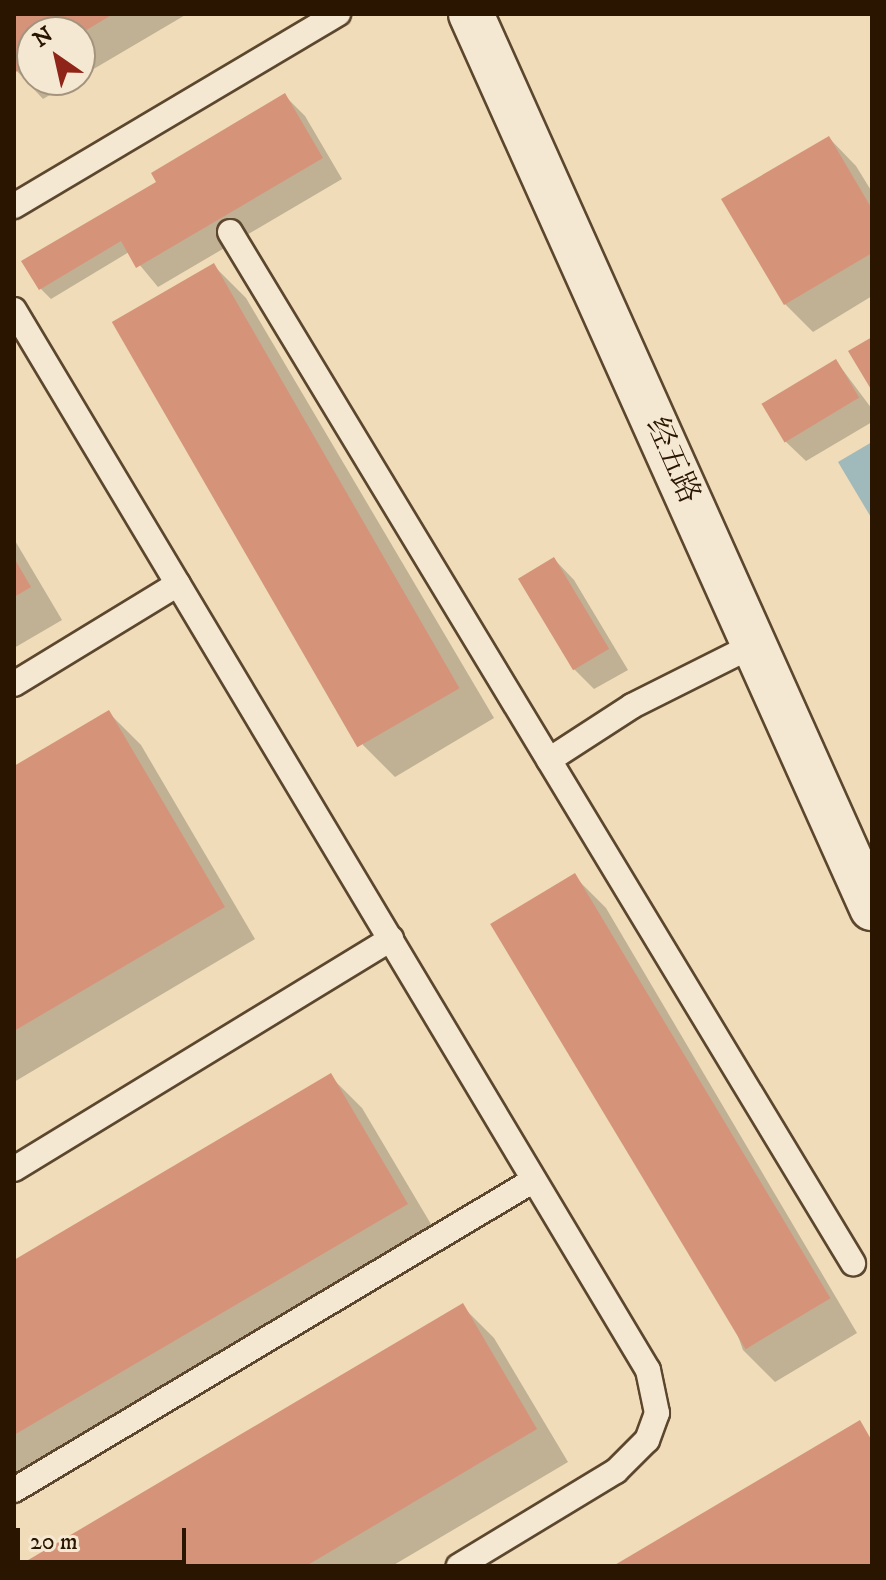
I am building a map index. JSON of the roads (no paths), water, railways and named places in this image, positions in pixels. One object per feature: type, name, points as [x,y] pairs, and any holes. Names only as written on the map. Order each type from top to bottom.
[{"type":"street","name":"经五路","points":[[471,14],[872,908]]},
{"type":"lane","points":[[14,206],[338,14]]},
{"type":"lane","points":[[230,232],[853,1263]]},
{"type":"lane","points":[[14,310],[648,1370],[657,1413],[647,1440],[616,1471],[459,1566]]},
{"type":"lane","points":[[14,684],[178,584]]},
{"type":"lane","points":[[549,760],[632,706],[754,645]]},
{"type":"lane","points":[[14,1169],[391,939]]},
{"type":"lane","points":[[14,1490],[534,1180]]},
{"type":"water","points":[[872,442],[872,519],[838,462]]}]
